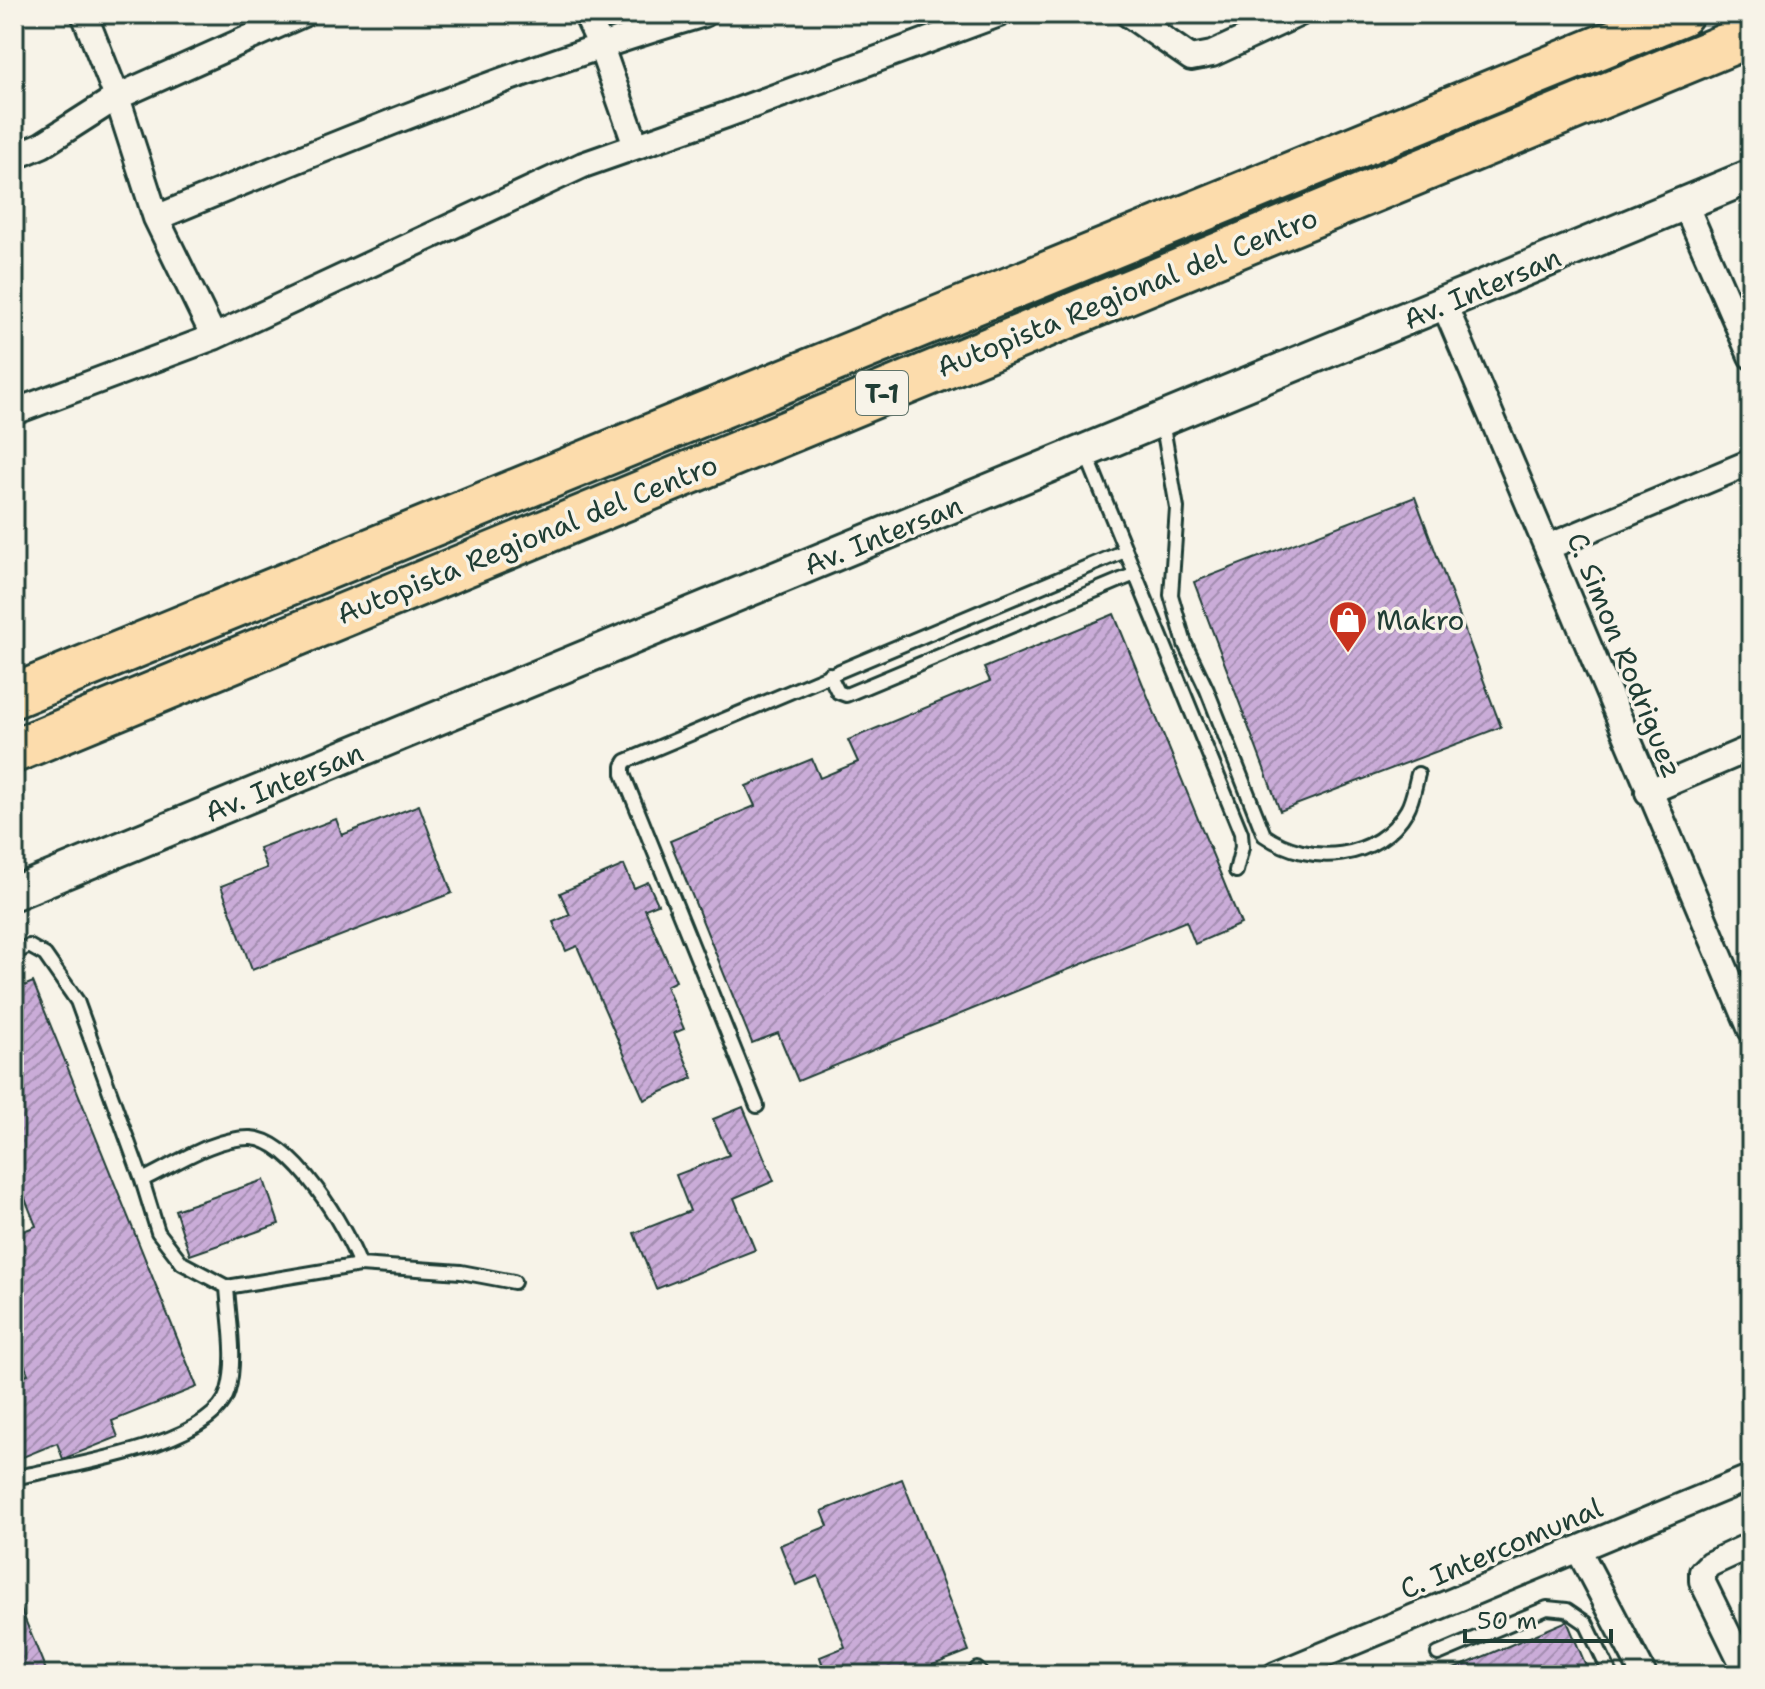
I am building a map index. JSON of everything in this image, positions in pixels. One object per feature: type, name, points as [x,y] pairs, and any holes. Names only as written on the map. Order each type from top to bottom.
[{"type":"highway","name":"Autopista Regional del Centro","points":[[14,696],[1681,14]]},
{"type":"highway","name":"Autopista Regional del Centro","points":[[14,751],[1751,35]]},
{"type":"street","points":[[84,14],[117,97],[156,218],[214,337]]},
{"type":"street","points":[[14,157],[42,145],[117,97],[303,14]]},
{"type":"street","points":[[586,14],[600,44],[636,146]]},
{"type":"street","points":[[156,218],[405,115],[600,44],[704,14]]},
{"type":"street","points":[[14,412],[214,337],[583,165],[999,14]]},
{"type":"street","points":[[1128,14],[1191,58],[1212,54],[1298,14]]},
{"type":"street","name":"Av. Intersan","points":[[14,893],[1751,176]]},
{"type":"street","points":[[1685,204],[1751,356]]},
{"type":"street","name":"C. Simon Rodriguez","points":[[1444,304],[1648,792],[1751,1029]]},
{"type":"street","points":[[1548,547],[1751,462]]},
{"type":"street","points":[[1648,792],[1751,748]]},
{"type":"street","name":"C. Intercomunal","points":[[1275,1675],[1751,1477]]},
{"type":"street","points":[[1748,1675],[1702,1581],[1702,1572],[1710,1564],[1751,1545]]},
{"type":"street","points":[[1578,1549],[1644,1675]]},
{"type":"lane","points":[[1162,421],[1177,508],[1171,595],[1185,644],[1207,690],[1264,835],[1279,846],[1295,852],[1330,854],[1367,848],[1387,833],[1407,809],[1418,774]]},
{"type":"lane","points":[[1085,451],[1241,833],[1242,847],[1236,871]]},
{"type":"lane","points":[[757,1106],[623,774],[626,761],[1125,551]]},
{"type":"lane","points":[[829,674],[838,692],[846,695],[1135,574]]},
{"type":"lane","points":[[14,953],[29,946],[38,949],[77,1001],[158,1232],[182,1263],[227,1287],[360,1265],[461,1272],[514,1282]]},
{"type":"lane","points":[[142,1180],[218,1143],[252,1138],[281,1150],[332,1206],[360,1265]]},
{"type":"lane","points":[[14,1478],[136,1450],[187,1432],[212,1417],[228,1393],[231,1358],[227,1287]]},
{"type":"lane","points":[[1438,1654],[1547,1608],[1567,1610],[1586,1623],[1611,1675]]},
{"type":"building","name":"Makro","points":[[1415,497],[1501,727],[1280,811],[1194,582]]},
{"type":"building","points":[[1114,614],[1241,924],[1195,944],[1186,921],[798,1081],[778,1033],[752,1043],[670,841],[755,806],[746,786],[812,759],[820,778],[858,762],[848,740],[990,681],[984,668]]},
{"type":"building","points":[[419,805],[452,893],[252,970],[221,886],[267,868],[259,848],[336,819],[342,835]]},
{"type":"building","points":[[624,865],[634,888],[648,882],[658,904],[645,909],[676,981],[666,986],[684,1029],[674,1033],[693,1078],[644,1100],[577,946],[566,951],[553,922],[570,915],[560,893]]},
{"type":"building","points":[[33,982],[197,1387],[112,1421],[118,1437],[63,1459],[57,1443],[18,1459],[14,1448],[14,1380],[28,1374],[14,1339],[14,1235],[36,1226],[14,1171],[14,990]]},
{"type":"building","points":[[743,1107],[774,1181],[734,1198],[755,1250],[656,1289],[634,1233],[690,1211],[676,1175],[729,1155],[713,1119]]},
{"type":"building","points":[[264,1180],[279,1224],[190,1255],[175,1210]]},
{"type":"building","points":[[902,1479],[969,1651],[907,1675],[826,1675],[820,1657],[845,1647],[818,1576],[796,1585],[780,1545],[828,1526],[822,1511]]},
{"type":"building","points":[[14,1593],[48,1675],[14,1675]]},
{"type":"building","points":[[1567,1621],[1590,1675],[1440,1675]]},
{"type":"place","name":"Makro","points":[[1348,654]]}]
